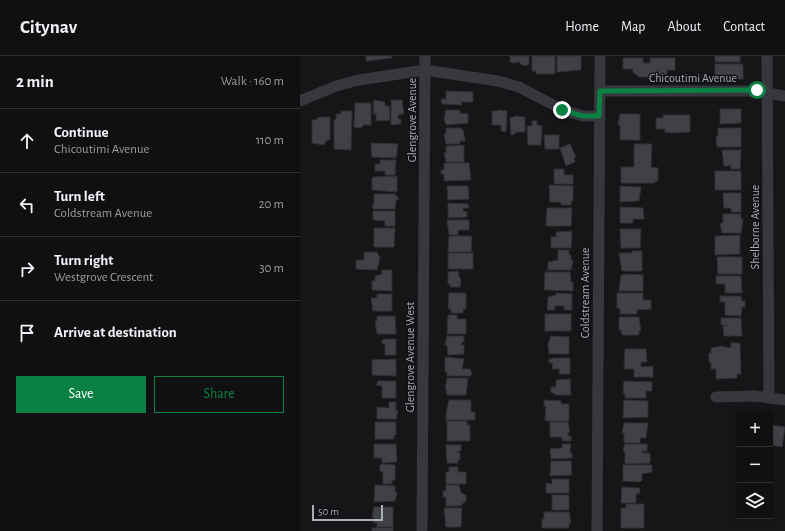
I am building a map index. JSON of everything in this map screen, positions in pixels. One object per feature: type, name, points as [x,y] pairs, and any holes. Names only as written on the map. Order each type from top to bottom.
[{"type":"street","name":"Glengrove Avenue","points":[[424,184],[425,56]]},
{"type":"street","name":"Coldstream Avenue","points":[[597,531],[600,56]]},
{"type":"street","name":"Shelborne Avenue","points":[[767,56],[769,398]]},
{"type":"street","points":[[300,101],[336,86],[359,80],[425,70],[503,82],[519,87],[562,110],[583,116],[599,116]]},
{"type":"street","name":"Chicoutimi Avenue","points":[[600,91],[757,90],[785,96]]},
{"type":"street","name":"Glengrove Avenue West","points":[[422,531],[424,184]]},
{"type":"street","points":[[716,397],[754,396],[785,400]]},
{"type":"building","points":[[366,56],[392,56],[392,58],[366,61]]},
{"type":"building","points":[[510,56],[529,56],[529,64],[525,66],[520,64],[520,62],[510,62]]},
{"type":"building","points":[[532,56],[555,56],[555,74],[536,74],[536,71],[532,71]]},
{"type":"building","points":[[557,56],[581,56],[581,70],[557,72]]},
{"type":"building","points":[[715,56],[740,56],[740,62],[715,62]]},
{"type":"building","points":[[623,58],[643,58],[643,63],[650,63],[650,58],[675,58],[675,70],[667,70],[667,77],[639,77],[633,72],[633,69],[623,69]]},
{"type":"building","points":[[715,64],[743,64],[743,79],[715,79]]},
{"type":"building","points":[[446,91],[473,92],[473,102],[461,102],[462,105],[442,104],[441,99],[446,99]]},
{"type":"building","points":[[374,100],[385,102],[385,106],[389,106],[390,120],[376,121],[376,114],[373,114]]},
{"type":"building","points":[[391,100],[402,100],[404,114],[398,115],[398,119],[401,119],[401,124],[391,125]]},
{"type":"building","points":[[355,103],[371,103],[371,125],[363,125],[361,128],[354,127]]},
{"type":"building","points":[[720,109],[741,109],[741,123],[720,124]]},
{"type":"building","points":[[446,110],[460,110],[460,113],[468,114],[468,123],[446,125],[444,119]]},
{"type":"building","points":[[341,111],[352,111],[351,150],[334,148],[334,120],[336,119],[336,114],[341,114]]},
{"type":"building","points":[[492,111],[507,111],[506,132],[501,131],[501,125],[492,125]]},
{"type":"building","points":[[620,114],[640,114],[640,140],[620,140],[620,125],[618,125]]},
{"type":"building","points":[[663,115],[690,115],[690,132],[671,133],[665,132],[665,129],[656,129],[656,118],[663,118]]},
{"type":"building","points":[[516,116],[525,117],[525,132],[515,132],[515,134],[511,135],[510,118]]},
{"type":"building","points":[[330,117],[330,140],[327,140],[324,145],[312,143],[312,120],[317,120],[317,118]]},
{"type":"building","points":[[532,121],[537,121],[537,125],[542,126],[541,145],[528,145],[527,126],[532,126]]},
{"type":"building","points":[[446,128],[460,128],[463,130],[465,141],[460,141],[460,144],[446,144],[444,134],[446,134]]},
{"type":"building","points":[[718,128],[741,128],[741,147],[717,147],[716,137],[718,136]]},
{"type":"building","points":[[544,135],[559,135],[559,149],[545,149]]},
{"type":"building","points":[[371,143],[398,144],[396,158],[372,157]]},
{"type":"building","points":[[570,144],[576,157],[574,158],[575,162],[566,166],[560,148]]},
{"type":"building","points":[[634,144],[652,144],[651,167],[658,168],[658,181],[655,181],[655,183],[621,183],[621,167],[634,167]]},
{"type":"building","points":[[464,145],[464,162],[446,162],[444,153],[446,153],[446,146]]},
{"type":"building","points":[[722,150],[741,150],[740,169],[731,169],[730,164],[729,166],[724,166]]},
{"type":"building","points":[[380,160],[396,160],[395,175],[385,175],[385,171],[375,171],[375,164],[380,164]]},
{"type":"building","points":[[444,163],[469,163],[471,180],[444,181],[444,174],[441,174],[441,170],[444,170]]},
{"type":"building","points":[[554,169],[564,169],[564,175],[573,175],[573,184],[554,184]]},
{"type":"building","points":[[715,171],[741,171],[741,190],[715,190]]},
{"type":"building","points":[[397,176],[397,192],[372,190],[372,178]]},
{"type":"building","points":[[549,185],[573,186],[573,201],[571,201],[571,205],[561,205],[561,202],[550,202]]},
{"type":"building","points":[[447,186],[468,186],[469,199],[448,200]]},
{"type":"building","points":[[620,186],[641,187],[639,201],[620,202]]},
{"type":"building","points":[[723,193],[741,193],[741,212],[731,212],[731,208],[724,208]]},
{"type":"building","points":[[374,194],[395,194],[399,199],[396,200],[395,209],[374,209],[372,207],[374,203]]},
{"type":"building","points":[[448,203],[468,204],[469,208],[463,208],[463,211],[467,212],[467,217],[448,218]]},
{"type":"building","points":[[620,207],[643,208],[644,219],[633,219],[633,223],[620,223]]},
{"type":"building","points":[[547,208],[572,208],[571,226],[546,226]]},
{"type":"building","points":[[373,211],[395,211],[395,226],[385,226],[385,221],[373,220]]},
{"type":"building","points":[[723,214],[741,214],[741,219],[743,219],[741,233],[722,233],[720,224],[723,222]]},
{"type":"building","points":[[447,220],[469,220],[469,230],[458,230],[458,235],[449,235]]},
{"type":"building","points":[[374,228],[395,228],[394,247],[374,247]]},
{"type":"building","points":[[620,229],[641,229],[640,248],[621,248]]},
{"type":"building","points":[[572,231],[571,248],[551,248],[551,237],[556,237],[556,232]]},
{"type":"building","points":[[740,235],[740,254],[715,255],[715,236]]},
{"type":"building","points":[[449,236],[472,236],[471,252],[448,252]]},
{"type":"building","points":[[558,250],[569,250],[571,260],[573,260],[571,270],[548,270],[548,262],[558,260]]},
{"type":"building","points":[[632,251],[642,251],[642,271],[622,271],[619,253],[632,253]]},
{"type":"building","points":[[364,252],[377,252],[380,258],[377,270],[356,269],[356,260],[364,260]]},
{"type":"building","points":[[448,253],[473,253],[473,269],[448,269]]},
{"type":"building","points":[[717,257],[742,257],[742,274],[718,274]]},
{"type":"building","points":[[382,270],[392,270],[392,291],[372,290],[372,281],[375,281],[375,276],[382,274]]},
{"type":"building","points":[[458,271],[461,279],[460,287],[450,287],[450,284],[448,284],[448,272]]},
{"type":"building","points":[[545,272],[570,272],[571,282],[573,282],[573,291],[544,290]]},
{"type":"building","points":[[621,275],[643,275],[643,291],[619,291]]},
{"type":"building","points":[[716,276],[741,276],[742,293],[725,293],[725,284],[716,284]]},
{"type":"building","points":[[449,293],[466,293],[466,309],[463,309],[463,313],[451,313],[451,309],[449,309],[448,306]]},
{"type":"building","points":[[556,293],[572,294],[572,310],[564,310],[564,306],[555,306],[555,310],[547,310],[548,297],[556,295]]},
{"type":"building","points":[[617,293],[643,293],[643,300],[651,300],[651,309],[637,310],[637,314],[620,314],[620,309],[617,308]]},
{"type":"building","points":[[377,294],[392,294],[392,311],[373,311],[371,298],[377,298]]},
{"type":"building","points":[[720,296],[741,296],[742,301],[745,301],[745,307],[742,307],[741,316],[725,315],[725,302],[720,302]]},
{"type":"building","points":[[545,314],[571,314],[571,331],[545,331]]},
{"type":"building","points":[[448,315],[457,315],[457,319],[466,319],[466,334],[447,334]]},
{"type":"building","points":[[377,316],[395,316],[396,334],[377,334],[375,321],[377,321]]},
{"type":"building","points":[[619,317],[639,317],[641,331],[639,331],[639,335],[622,335],[621,330],[619,330]]},
{"type":"building","points":[[721,318],[741,318],[742,336],[724,336],[723,326],[728,325],[721,325]]},
{"type":"building","points":[[447,336],[464,336],[464,342],[462,342],[461,345],[464,345],[464,354],[448,355],[447,345],[445,345]]},
{"type":"building","points":[[551,336],[569,337],[569,354],[549,354],[548,344]]},
{"type":"building","points":[[396,339],[396,355],[385,355],[385,344],[382,344],[382,340]]},
{"type":"building","points":[[731,343],[740,343],[741,374],[737,374],[737,378],[716,379],[716,369],[711,369],[711,362],[709,362],[709,353],[711,353],[711,348],[722,346],[731,348]]},
{"type":"building","points":[[625,349],[646,349],[647,362],[641,362],[641,367],[653,366],[653,377],[634,377],[634,369],[624,369]]},
{"type":"building","points":[[445,357],[464,359],[462,369],[470,369],[472,374],[470,376],[447,376],[447,372],[445,372]]},
{"type":"building","points":[[570,358],[570,374],[559,374],[560,369],[552,369],[553,363],[549,363],[549,359]]},
{"type":"building","points":[[396,359],[396,376],[372,375],[372,360]]},
{"type":"building","points":[[447,378],[468,378],[466,395],[447,395],[445,385]]},
{"type":"building","points":[[570,379],[571,395],[556,395],[551,392],[551,387],[556,387],[556,380]]},
{"type":"building","points":[[378,381],[396,381],[396,398],[382,398],[382,386],[376,385]]},
{"type":"building","points":[[624,381],[652,382],[652,391],[646,391],[646,398],[625,398],[625,394],[623,394]]},
{"type":"building","points":[[449,400],[471,400],[471,412],[475,412],[475,420],[446,420]]},
{"type":"building","points":[[544,400],[561,401],[561,404],[569,404],[569,421],[546,421],[546,406],[544,406]]},
{"type":"building","points":[[624,400],[648,401],[648,417],[623,418]]},
{"type":"building","points":[[389,402],[396,402],[396,411],[398,411],[396,419],[377,419],[377,407],[389,408]]},
{"type":"building","points":[[447,421],[467,421],[467,425],[470,425],[470,441],[447,441]]},
{"type":"building","points":[[375,422],[396,422],[396,435],[394,435],[394,439],[375,439]]},
{"type":"building","points":[[550,422],[568,422],[570,432],[568,432],[568,436],[571,436],[571,441],[562,441],[562,437],[550,437]]},
{"type":"building","points":[[624,423],[648,423],[646,438],[640,438],[640,443],[624,443],[624,433],[622,433]]},
{"type":"building","points":[[773,425],[785,427],[782,447],[773,446]]},
{"type":"building","points":[[374,444],[396,444],[397,462],[382,463],[382,458],[374,458]]},
{"type":"building","points":[[562,444],[571,444],[570,453],[572,453],[572,458],[551,459],[550,449],[562,448]]},
{"type":"building","points":[[625,444],[647,444],[647,451],[642,451],[642,453],[650,453],[650,463],[625,464],[625,452],[623,450]]},
{"type":"building","points":[[446,445],[461,445],[461,451],[458,451],[458,453],[460,453],[460,460],[458,459],[458,463],[447,463]]},
{"type":"building","points":[[551,461],[571,461],[572,475],[550,476]]},
{"type":"building","points":[[380,465],[395,465],[395,480],[392,480],[392,484],[383,484],[383,472],[380,471]]},
{"type":"building","points":[[623,465],[652,465],[652,472],[642,474],[642,480],[640,482],[623,481]]},
{"type":"building","points":[[449,467],[458,467],[458,472],[466,472],[466,484],[446,484],[446,472],[449,472]]},
{"type":"building","points":[[552,479],[569,479],[569,493],[546,493],[546,483],[552,484]]},
{"type":"building","points":[[375,485],[395,486],[395,492],[397,492],[395,501],[374,502]]},
{"type":"building","points":[[446,485],[459,485],[461,493],[466,495],[466,501],[460,506],[446,506],[446,497],[443,497],[443,491],[446,491]]},
{"type":"building","points":[[622,487],[640,488],[639,494],[636,494],[636,503],[621,503]]},
{"type":"building","points":[[552,495],[569,495],[569,510],[552,510]]},
{"type":"building","points":[[626,504],[644,504],[644,528],[621,528],[621,508],[626,508]]},
{"type":"building","points":[[374,507],[393,507],[393,527],[377,527],[377,523],[374,523],[374,517],[372,517]]},
{"type":"building","points":[[444,508],[462,508],[461,527],[446,527]]},
{"type":"building","points":[[544,512],[569,512],[571,523],[569,523],[569,528],[542,528]]},
{"type":"building","points":[[372,528],[393,528],[393,531],[372,531]]},
{"type":"route","points":[[562,110],[583,116],[599,116],[600,91],[757,90]]}]
